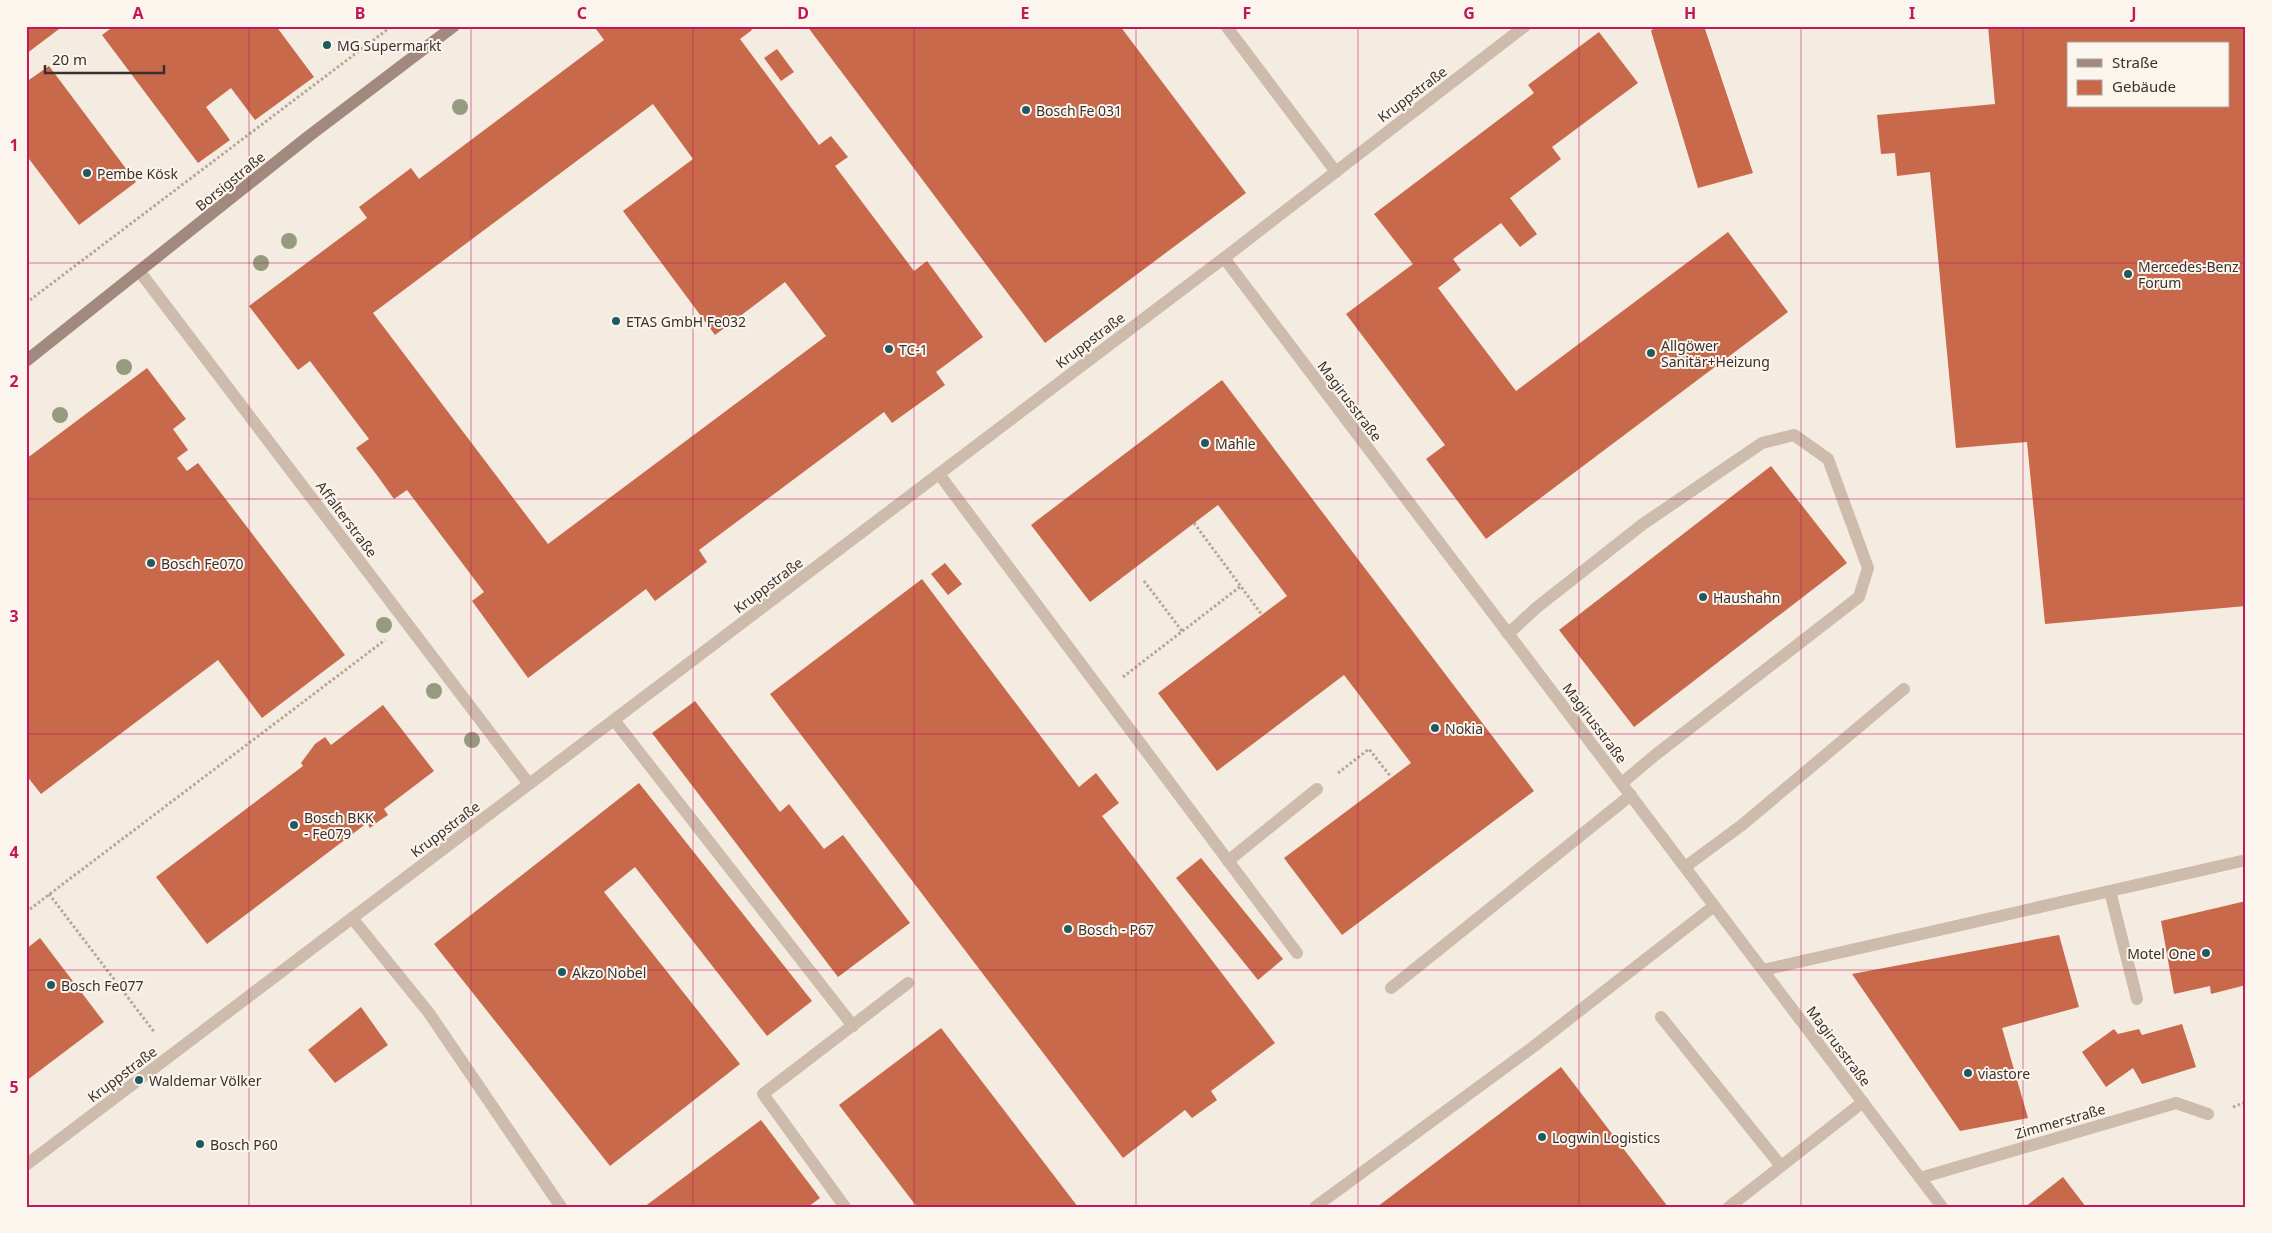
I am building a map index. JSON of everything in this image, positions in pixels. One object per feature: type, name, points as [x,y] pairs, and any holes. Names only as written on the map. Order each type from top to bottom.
[{"type":"main road","name":"Borsigstraße","points":[[26,361],[309,136],[454,26]]},
{"type":"street","points":[[1226,26],[1336,172]]},
{"type":"street","name":"Kruppstraße","points":[[26,1165],[1224,258],[1525,26]]},
{"type":"street","name":"Magirusstraße","points":[[1224,258],[1942,1207]]},
{"type":"street","name":"Affalterstraße","points":[[140,272],[530,784]]},
{"type":"street","points":[[1508,634],[1536,608],[1643,524],[1762,443],[1794,435],[1828,458],[1868,568],[1859,597],[1654,756],[1622,784]]},
{"type":"street","points":[[939,474],[1297,953]]},
{"type":"street","points":[[1685,867],[1742,825],[1904,689]]},
{"type":"street","points":[[614,720],[852,1026]]},
{"type":"street","points":[[1228,861],[1317,789]]},
{"type":"street","points":[[1391,988],[1631,796]]},
{"type":"street","points":[[1763,970],[2246,860]]},
{"type":"street","points":[[2110,891],[2137,998]]},
{"type":"street","points":[[1315,1207],[1532,1047],[1714,906]]},
{"type":"street","points":[[352,918],[429,1013],[560,1207]]},
{"type":"street","points":[[845,1207],[763,1094],[908,983]]},
{"type":"street","points":[[1661,1017],[1781,1166]]},
{"type":"street","points":[[1729,1207],[1862,1102]]},
{"type":"street","name":"Zimmerstraße","points":[[1920,1178],[2176,1103],[2208,1114]]},
{"type":"path","points":[[26,304],[392,26]]},
{"type":"path","points":[[1194,523],[1262,615]]},
{"type":"path","points":[[1144,581],[1182,631]]},
{"type":"path","points":[[1102,692],[1241,586]]},
{"type":"path","points":[[26,912],[407,623]]},
{"type":"path","points":[[1317,789],[1369,749],[1391,777]]},
{"type":"path","points":[[49,894],[172,1055]]},
{"type":"building","points":[[26,26],[63,26],[26,54]]},
{"type":"building","points":[[114,26],[276,26],[314,77],[255,120],[231,88],[206,107],[230,140],[198,163],[102,35]]},
{"type":"building","name":"TC-1","points":[[600,26],[749,26],[752,30],[740,39],[819,145],[831,136],[848,157],[835,166],[914,271],[927,261],[983,337],[936,372],[945,385],[892,423],[884,412],[699,550],[707,562],[655,601],[646,589],[528,678],[472,601],[484,592],[407,490],[394,499],[356,448],[369,439],[310,361],[298,370],[249,306],[367,218],[359,207],[411,168],[419,179],[604,40],[596,29]],"holes":[[[653,104],[693,159],[623,211],[715,335],[785,282],[826,336],[548,544],[373,313]]]},
{"type":"building","name":"Bosch Fe 031","points":[[807,26],[1120,26],[1246,193],[1045,343]]},
{"type":"building","points":[[1656,26],[1704,26],[1753,173],[1698,188],[1651,31]]},
{"type":"building","name":"Mercedes-Benz Forum","points":[[1988,26],[2246,26],[2246,606],[2045,624],[2027,442],[1956,448],[1930,172],[1897,176],[1895,153],[1881,154],[1877,115],[1995,104]]},
{"type":"building","name":"Allgöwer Sanitär+Heizung","points":[[1599,32],[1638,83],[1552,147],[1561,159],[1510,198],[1537,234],[1520,247],[1501,223],[1453,259],[1461,270],[1438,288],[1516,391],[1728,232],[1788,312],[1486,539],[1426,459],[1445,445],[1346,314],[1413,264],[1374,214],[1534,93],[1528,85]]},
{"type":"building","points":[[777,49],[794,72],[781,81],[764,58]]},
{"type":"building","points":[[49,66],[136,182],[79,225],[26,155],[26,82]]},
{"type":"building","name":"Bosch Fe070","points":[[147,368],[186,419],[173,429],[188,450],[177,458],[187,471],[198,463],[345,655],[262,718],[218,660],[41,794],[26,775],[26,459]]},
{"type":"building","name":"Nokia","points":[[1222,380],[1534,791],[1342,935],[1284,858],[1411,763],[1344,675],[1217,771],[1158,693],[1287,596],[1218,505],[1090,602],[1031,525]]},
{"type":"building","name":"Haushahn","points":[[1771,466],[1847,563],[1634,727],[1559,630]]},
{"type":"building","points":[[945,563],[962,584],[948,595],[931,574]]},
{"type":"building","name":"Bosch - P67","points":[[922,579],[1079,787],[1096,773],[1119,803],[1102,816],[1275,1043],[1211,1091],[1217,1100],[1192,1118],[1185,1110],[1123,1158],[770,694]]},
{"type":"building","points":[[695,701],[780,812],[789,804],[824,849],[843,835],[910,923],[838,977],[652,733]]},
{"type":"building","name":"Bosch BKK - Fe079","points":[[383,705],[434,771],[384,809],[388,815],[370,828],[367,823],[207,944],[156,877],[303,766],[301,763],[315,744],[325,737],[331,745]]},
{"type":"building","name":"Akzo Nobel","points":[[639,783],[812,1001],[767,1036],[635,867],[604,892],[740,1064],[610,1166],[434,944]]},
{"type":"building","points":[[1201,858],[1283,959],[1258,980],[1176,878]]},
{"type":"building","name":"Motel One","points":[[2246,901],[2246,985],[2211,994],[2210,986],[2174,994],[2161,921]]},
{"type":"building","name":"viastore","points":[[2059,935],[2079,1007],[2002,1028],[2028,1118],[1960,1131],[1852,974]]},
{"type":"building","name":"Bosch Fe077","points":[[40,938],[104,1022],[26,1081],[26,949]]},
{"type":"building","points":[[361,1007],[388,1045],[335,1083],[308,1050]]},
{"type":"building","points":[[2182,1024],[2196,1067],[2142,1084],[2133,1068],[2106,1087],[2082,1052],[2114,1029],[2118,1034],[2139,1029],[2142,1035]]},
{"type":"building","points":[[941,1028],[1078,1207],[917,1207],[839,1105]]},
{"type":"building","name":"Logwin Logistics","points":[[1561,1067],[1668,1207],[1377,1207]]},
{"type":"building","points":[[761,1120],[820,1198],[808,1207],[644,1207]]},
{"type":"building","points":[[2063,1177],[2086,1207],[2025,1207]]},
{"type":"place","name":"MG Supermarkt","points":[[327,45]]},
{"type":"place","name":"Bosch Fe 031","points":[[1026,110]]},
{"type":"place","name":"Pembe Kösk","points":[[87,173]]},
{"type":"place","name":"Mercedes-Benz Forum","points":[[2128,274]]},
{"type":"place","name":"ETAS GmbH Fe032","points":[[616,321]]},
{"type":"place","name":"TC-1","points":[[889,349]]},
{"type":"place","name":"Allgöwer Sanitär+Heizung","points":[[1651,353]]},
{"type":"place","name":"Mahle","points":[[1205,443]]},
{"type":"place","name":"Bosch Fe070","points":[[151,563]]},
{"type":"place","name":"Haushahn","points":[[1703,597]]},
{"type":"place","name":"Nokia","points":[[1435,728]]},
{"type":"place","name":"Bosch BKK - Fe079","points":[[294,825]]},
{"type":"place","name":"Bosch - P67","points":[[1068,929]]},
{"type":"place","name":"Motel One","points":[[2206,953]]},
{"type":"place","name":"Akzo Nobel","points":[[562,972]]},
{"type":"place","name":"Bosch Fe077","points":[[51,985]]},
{"type":"place","name":"viastore","points":[[1968,1073]]},
{"type":"place","name":"Waldemar Völker","points":[[139,1080]]},
{"type":"place","name":"Logwin Logistics","points":[[1542,1137]]},
{"type":"place","name":"Bosch P60","points":[[200,1144]]}]
